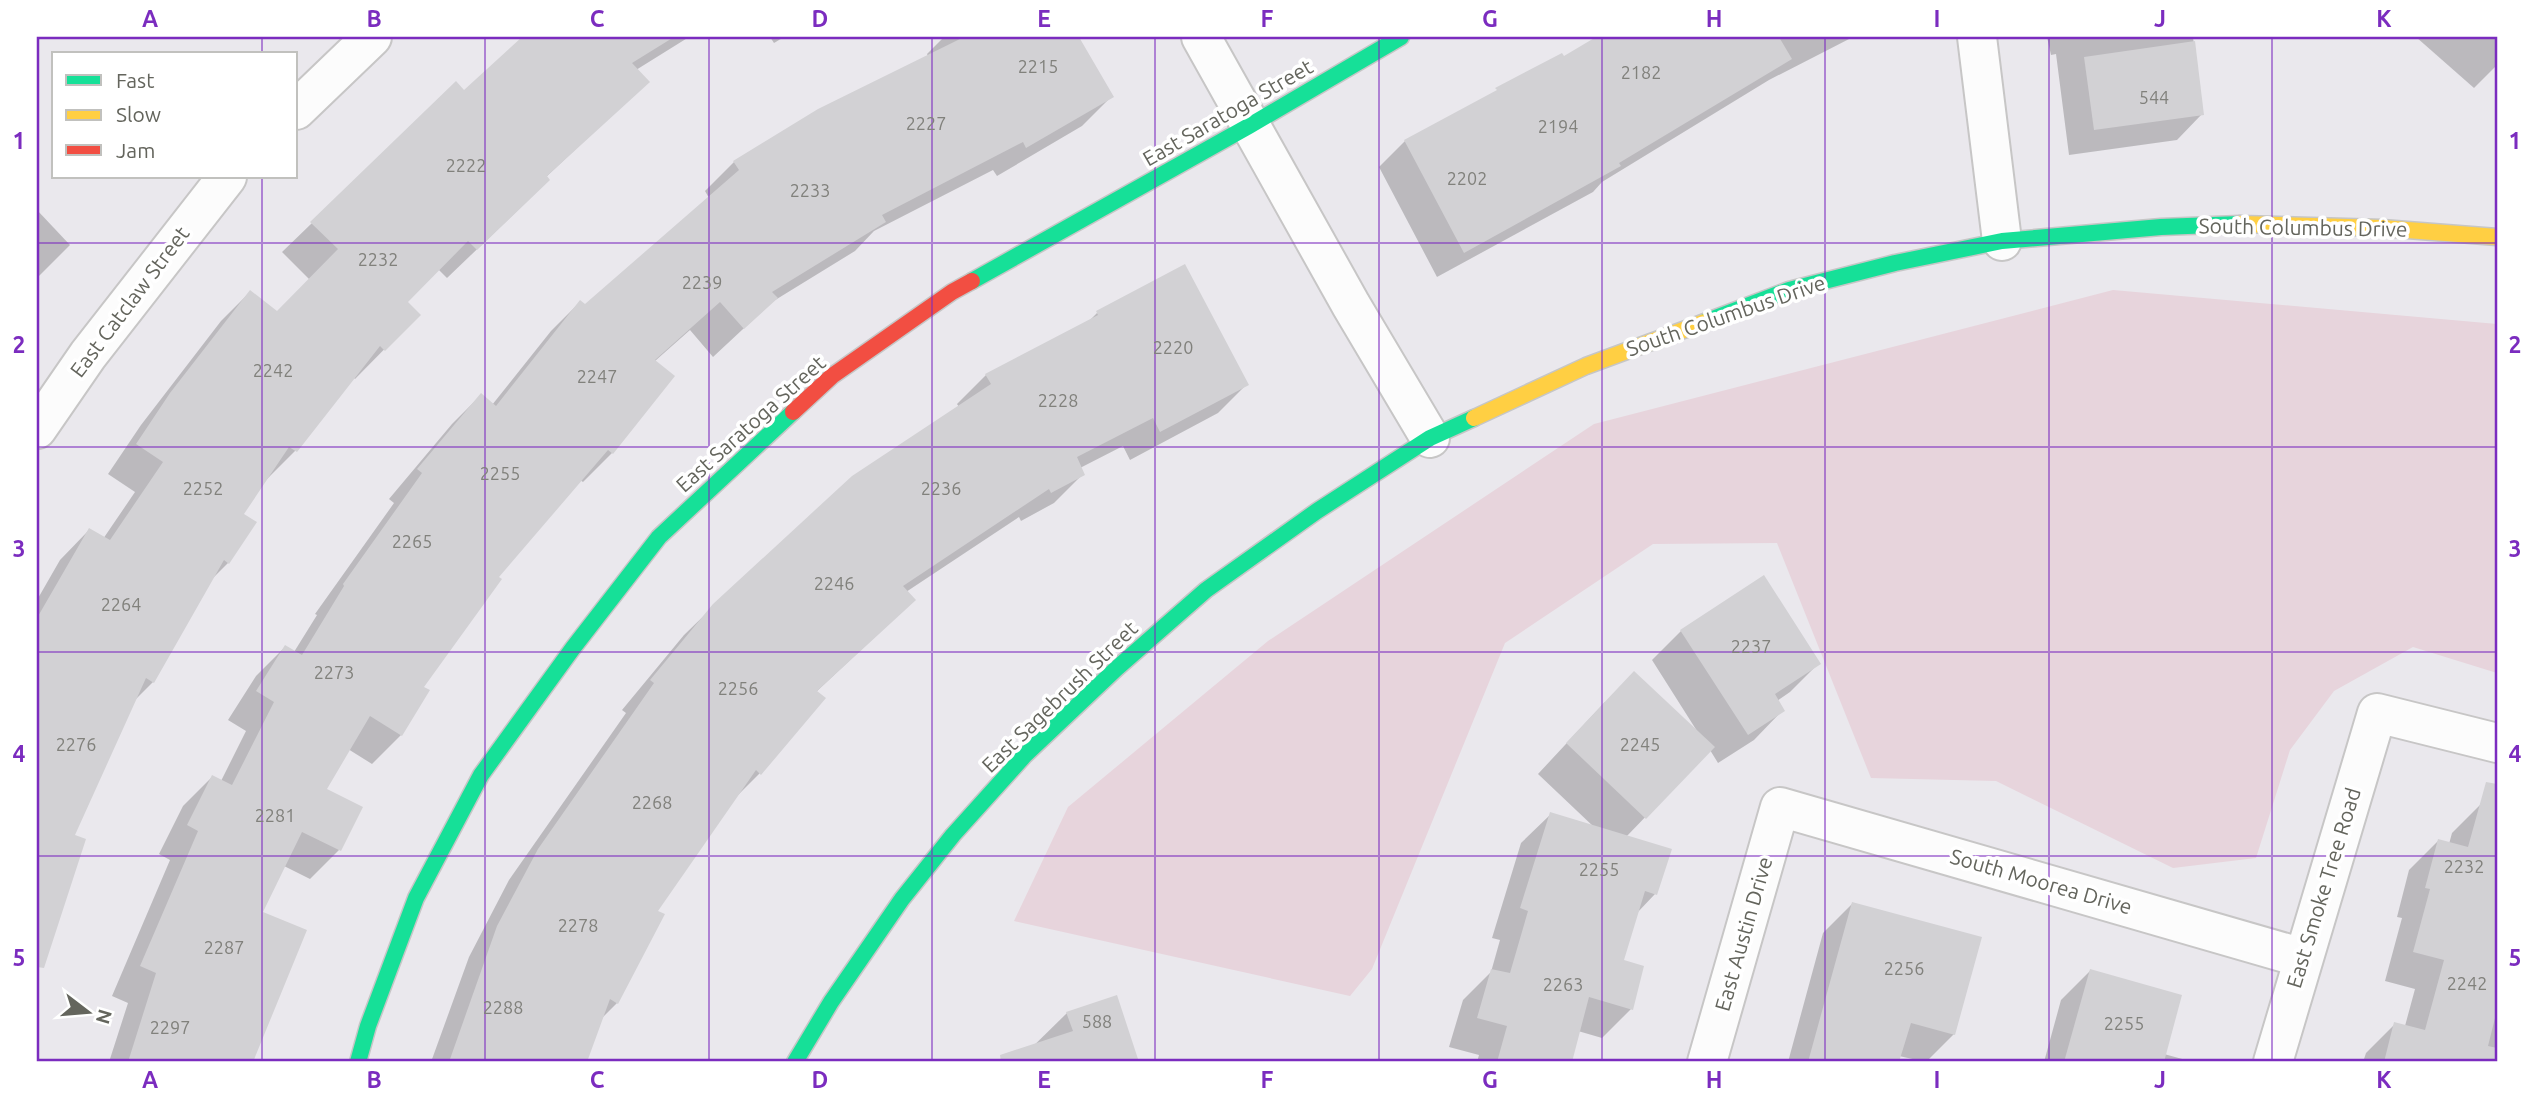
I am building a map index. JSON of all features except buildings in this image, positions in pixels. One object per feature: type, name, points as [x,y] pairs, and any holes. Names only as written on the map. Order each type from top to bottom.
[{"type":"street","points":[[298,108],[372,37]]},
{"type":"street","points":[[1201,37],[1351,305],[1430,438]]},
{"type":"street","name":"East Saratoga Street","points":[[358,1062],[368,1026],[416,898],[481,775],[573,648],[659,537],[832,376],[952,292],[1249,126],[1401,37]]},
{"type":"street","points":[[1977,37],[2002,241]]},
{"type":"street","name":"East Catclaw Street","points":[[37,429],[88,355],[224,178]]},
{"type":"street","name":"South Columbus Drive","points":[[1430,438],[1586,366],[1789,290],[1895,263],[2002,241],[2161,226],[2263,223],[2382,228],[2497,237]]},
{"type":"street","name":"East Sagebrush Street","points":[[795,1062],[831,1002],[902,899],[953,835],[1025,755],[1117,668],[1206,590],[1317,511],[1430,438]]},
{"type":"street","name":"East Smoke Tree Road","points":[[2273,1062],[2377,713],[2497,743]]},
{"type":"street","name":"South Moorea Drive","points":[[1780,807],[2303,958]]},
{"type":"street","name":"East Austin Drive","points":[[1707,1062],[1780,807]]},
{"type":"shaded area","points":[[2113,290],[2497,324],[2497,673],[2413,647],[2334,691],[2290,750],[2256,858],[2173,868],[1996,781],[1871,778],[1777,543],[1653,544],[1505,643],[1372,969],[1350,996],[1014,921],[1068,807],[1268,641],[1594,424]]},
{"type":"traffic: fast","points":[[972,281],[1249,126],[1401,37]]},
{"type":"traffic: fast","points":[[1705,322],[1789,290],[1895,263],[2002,241],[2161,227],[2240,224]]},
{"type":"traffic: fast","points":[[358,1062],[368,1026],[416,898],[481,775],[573,648],[659,537],[793,412]]},
{"type":"traffic: fast","points":[[795,1062],[831,1002],[902,899],[953,835],[1025,755],[1117,668],[1206,590],[1317,511],[1430,438],[1474,418]]},
{"type":"traffic: slow","points":[[2240,224],[2382,228],[2497,237]]},
{"type":"traffic: slow","points":[[1474,418],[1586,366],[1705,322]]},
{"type":"traffic: jam","points":[[793,412],[832,376],[952,292],[972,281]]}]
